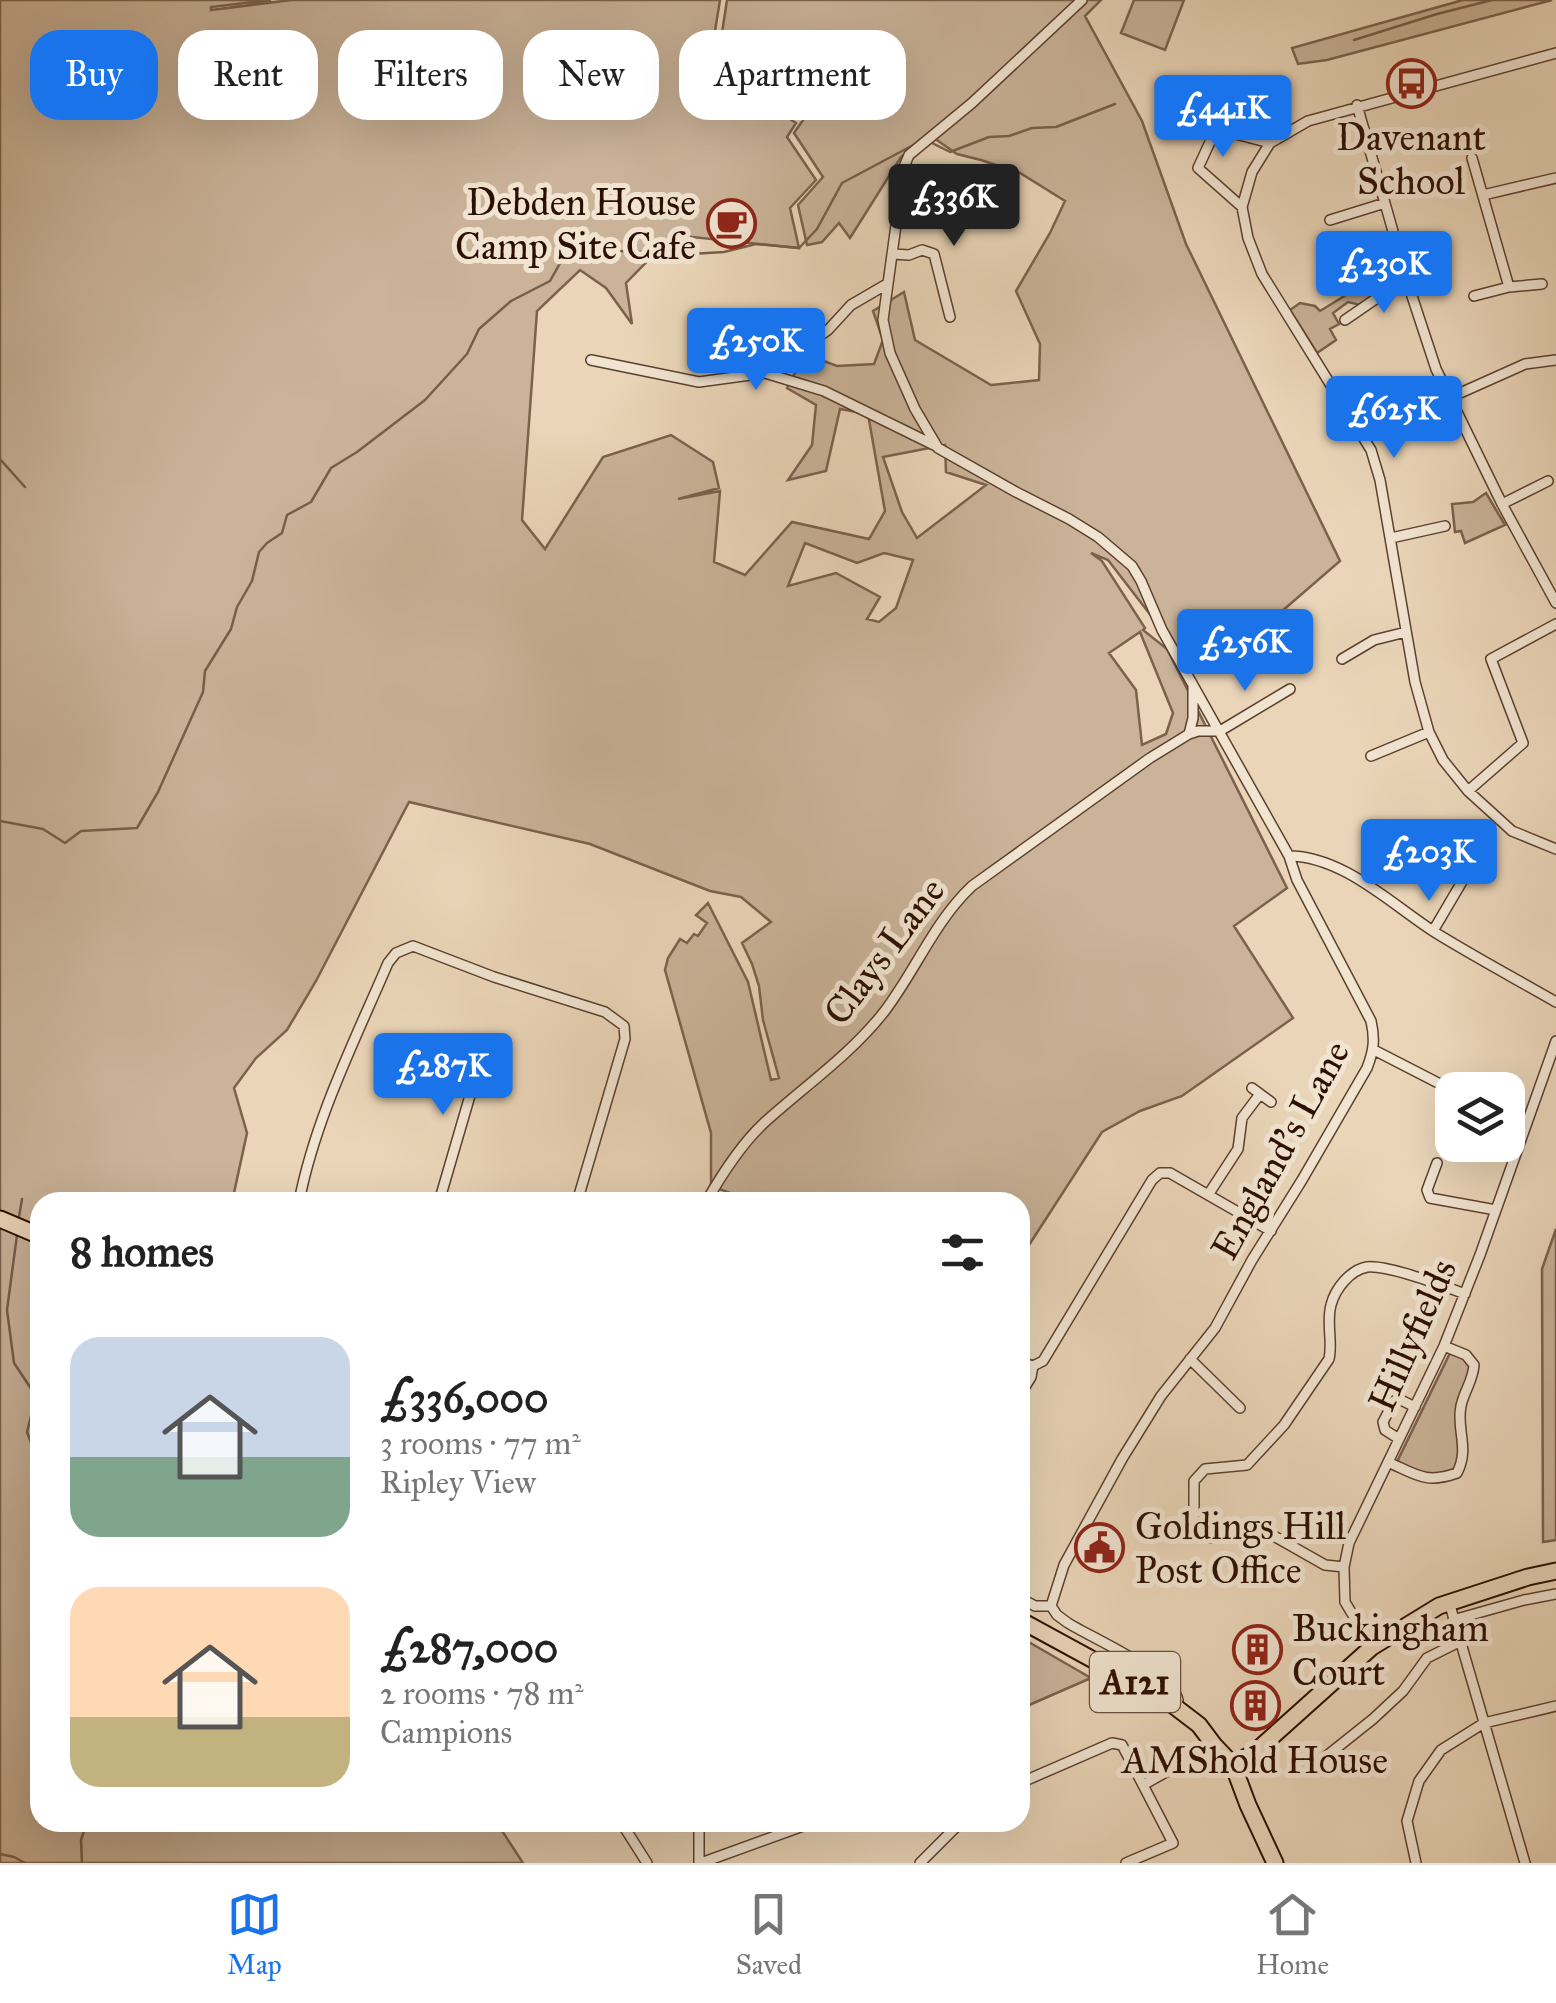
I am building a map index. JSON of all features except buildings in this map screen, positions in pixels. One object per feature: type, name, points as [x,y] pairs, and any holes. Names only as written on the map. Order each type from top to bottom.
[{"type":"main road","points":[[0,1219],[30,1232]]},
{"type":"main road","points":[[1233,1766],[1256,1752],[1372,1647],[1448,1602],[1556,1571]]},
{"type":"main road","name":"A121","points":[[1030,1626],[1174,1705],[1199,1724],[1233,1766],[1275,1863]]},
{"type":"street","points":[[938,448],[890,354],[883,320],[904,167],[909,155],[972,103],[1082,0]]},
{"type":"street","points":[[1556,53],[1308,121],[1270,144],[1252,172],[1242,207],[1248,238],[1262,274],[1371,450],[1380,480],[1416,682],[1430,732],[1443,760],[1468,791],[1512,830],[1556,849]]},
{"type":"street","points":[[1358,105],[1436,369],[1556,603]]},
{"type":"street","points":[[1242,207],[1198,168],[1216,130],[1270,144]]},
{"type":"street","points":[[1472,158],[1509,287]]},
{"type":"street","points":[[1483,195],[1556,178]]},
{"type":"street","points":[[1330,220],[1385,202]]},
{"type":"street","points":[[892,254],[922,250],[934,254],[950,317]]},
{"type":"street","points":[[591,360],[700,382],[765,372],[828,330],[850,305],[887,284]]},
{"type":"street","points":[[1345,320],[1377,298],[1408,284]]},
{"type":"street","points":[[1474,296],[1542,284]]},
{"type":"street","points":[[1449,398],[1525,364],[1556,360]]},
{"type":"street","name":"England's Lane","points":[[765,372],[824,391],[938,448],[1069,518],[1098,536],[1132,566],[1162,630],[1288,856],[1372,1020],[1374,1050],[1367,1068],[1215,1328],[1153,1408],[1082,1530],[1064,1566],[1052,1606]]},
{"type":"street","points":[[1502,504],[1548,481]]},
{"type":"street","points":[[1391,538],[1445,526]]},
{"type":"street","points":[[1468,791],[1522,743],[1492,660],[1556,624]]},
{"type":"street","points":[[1342,658],[1374,640],[1406,632]]},
{"type":"street","points":[[1190,734],[1193,685]]},
{"type":"street","points":[[1220,731],[1290,690]]},
{"type":"street","name":"Clays Lane","points":[[712,1192],[762,1125],[854,1045],[883,1013],[935,929],[972,886],[1150,758],[1190,734],[1220,731]]},
{"type":"street","points":[[1371,756],[1430,732]]},
{"type":"street","points":[[1288,856],[1314,858],[1346,872],[1433,931],[1556,1002]]},
{"type":"street","points":[[1433,931],[1463,880]]},
{"type":"street","points":[[301,1192],[309,1158],[388,962],[413,946],[606,1012],[624,1026],[625,1039],[580,1192]]},
{"type":"street","name":"Hillyfields","points":[[1372,1647],[1345,1602],[1344,1567],[1349,1543],[1444,1346],[1556,1041]]},
{"type":"street","points":[[436,1192],[485,1044]]},
{"type":"street","points":[[1374,1050],[1435,1081]]},
{"type":"street","points":[[1208,1194],[1238,1148],[1242,1118],[1256,1091],[1271,1102]]},
{"type":"street","points":[[1437,1163],[1427,1190],[1430,1198],[1496,1210]]},
{"type":"street","points":[[1030,1365],[1038,1365],[1048,1354],[1156,1176],[1170,1173],[1271,1231]]},
{"type":"street","points":[[1344,1567],[1326,1564],[1272,1535],[1211,1538],[1194,1526],[1194,1481],[1205,1469],[1246,1465],[1284,1425],[1325,1366],[1332,1348],[1330,1305],[1348,1278],[1371,1267],[1425,1279],[1465,1294]]},
{"type":"street","points":[[1388,1462],[1420,1477],[1438,1479],[1457,1473],[1463,1461],[1461,1406],[1474,1365],[1466,1355],[1444,1346]]},
{"type":"street","points":[[1190,1359],[1240,1408]]},
{"type":"street","points":[[1030,1379],[1033,1366]]},
{"type":"street","points":[[1400,1439],[1385,1430],[1383,1422],[1394,1401],[1402,1400],[1415,1407]]},
{"type":"street","points":[[1453,1620],[1556,1594]]},
{"type":"street","points":[[1448,1602],[1525,1863]]},
{"type":"street","points":[[1030,1604],[1052,1606],[1057,1615],[1160,1676],[1176,1691],[1178,1700],[1174,1705]]},
{"type":"street","points":[[1314,1766],[1403,1691],[1426,1658],[1459,1642]]},
{"type":"street","points":[[1416,1863],[1407,1821],[1419,1782],[1442,1750],[1484,1723],[1556,1706]]},
{"type":"street","points":[[1030,1778],[1112,1743],[1122,1745],[1172,1842],[1126,1863]]},
{"type":"street","points":[[1143,1785],[1214,1745]]},
{"type":"street","points":[[627,1832],[647,1863]]},
{"type":"street","points":[[699,1832],[700,1863],[786,1832]]},
{"type":"street","points":[[920,1863],[951,1832]]},
{"type":"shaded area","points":[[0,0],[271,0],[211,10],[291,0],[720,0],[715,30],[679,30],[679,120],[796,123],[787,137],[816,180],[790,208],[799,248],[673,235],[626,283],[632,324],[606,288],[580,270],[537,311],[522,520],[545,549],[603,457],[671,435],[713,462],[719,488],[678,499],[720,491],[714,562],[745,575],[792,522],[869,539],[885,511],[868,414],[840,409],[826,471],[788,480],[812,445],[816,405],[787,388],[805,354],[837,366],[874,364],[883,340],[873,311],[904,292],[915,340],[991,385],[1039,380],[1040,344],[1016,291],[1065,201],[1020,173],[957,154],[931,136],[901,157],[850,238],[839,223],[822,242],[807,245],[798,205],[823,177],[794,133],[803,120],[906,120],[906,30],[722,30],[727,0],[1101,0],[1085,16],[1142,121],[1186,244],[1340,561],[1244,644],[1218,632],[1176,648],[1108,560],[1091,553],[1102,561],[1143,630],[1167,649],[1287,888],[1234,926],[1293,1018],[1182,1096],[1140,1111],[1102,1132],[1030,1244],[1030,1192],[727,1192],[711,1186],[711,1133],[665,970],[680,939],[687,943],[707,923],[696,915],[708,903],[748,982],[771,1080],[779,1078],[763,1020],[759,986],[742,943],[771,922],[741,897],[710,891],[590,844],[409,802],[287,1030],[256,1058],[234,1088],[247,1133],[234,1192],[30,1192],[30,1223],[0,1210]],"holes":[[[945,445],[946,472],[986,485],[917,538],[902,512],[883,457]],[[805,543],[857,563],[884,553],[913,560],[896,608],[879,622],[867,619],[880,597],[836,573],[788,586]],[[1140,632],[1173,713],[1166,734],[1142,745],[1136,690],[1109,653]]]},
{"type":"shaded area","points":[[1134,0],[1184,0],[1165,50],[1121,33]]},
{"type":"shaded area","points":[[1463,0],[1552,0],[1327,60],[1298,64],[1292,48]]},
{"type":"shaded area","points":[[1393,275],[1395,285],[1361,305],[1348,302],[1333,313],[1339,324],[1330,329],[1336,340],[1317,353],[1290,310],[1300,303],[1320,311],[1364,284],[1363,280]]},
{"type":"shaded area","points":[[1486,493],[1505,525],[1465,543],[1461,531],[1455,532],[1452,504],[1473,502]]},
{"type":"shaded area","points":[[0,1224],[30,1236],[30,1832],[503,1832],[523,1863],[0,1863]]},
{"type":"shaded area","points":[[1556,1229],[1556,1540],[1543,1542],[1542,1269]]},
{"type":"shaded area","points":[[1452,1349],[1474,1365],[1461,1406],[1457,1473],[1439,1479],[1395,1466]]},
{"type":"shaded area","points":[[1030,1643],[1091,1678],[1030,1705]]},
{"type":"waterway","points":[[1354,40],[1492,0]]},
{"type":"waterway","points":[[930,142],[950,152],[989,137],[1056,127],[1115,104]]},
{"type":"waterway","points":[[0,821],[43,829],[65,843],[81,831],[137,828],[158,792],[203,692],[205,671],[231,629],[237,607],[252,581],[259,552],[282,533],[287,515],[311,502],[331,468],[425,400],[467,354],[479,329],[511,301],[550,281],[568,249],[691,254],[724,252],[756,244],[799,248],[817,229],[842,183],[919,142]]},
{"type":"waterway","points":[[0,459],[25,487]]},
{"type":"waterway","points":[[19,1217],[22,1199]]},
{"type":"waterway","points":[[17,1235],[7,1310],[14,1363],[30,1387]]},
{"type":"waterway","points":[[30,1420],[30,1440]]},
{"type":"waterway","points":[[82,1863],[84,1832]]},
{"type":"waterway","points":[[0,1854],[25,1863]]},
{"type":"place","name":"Davenant School","points":[[1411,83]]},
{"type":"place","name":"Debden House Camp Site Cafe","points":[[731,224]]},
{"type":"place","name":"Goldings Hill Post Office","points":[[1100,1548]]},
{"type":"place","name":"Buckingham Court","points":[[1257,1650]]},
{"type":"place","name":"AMShold House","points":[[1255,1706]]}]
